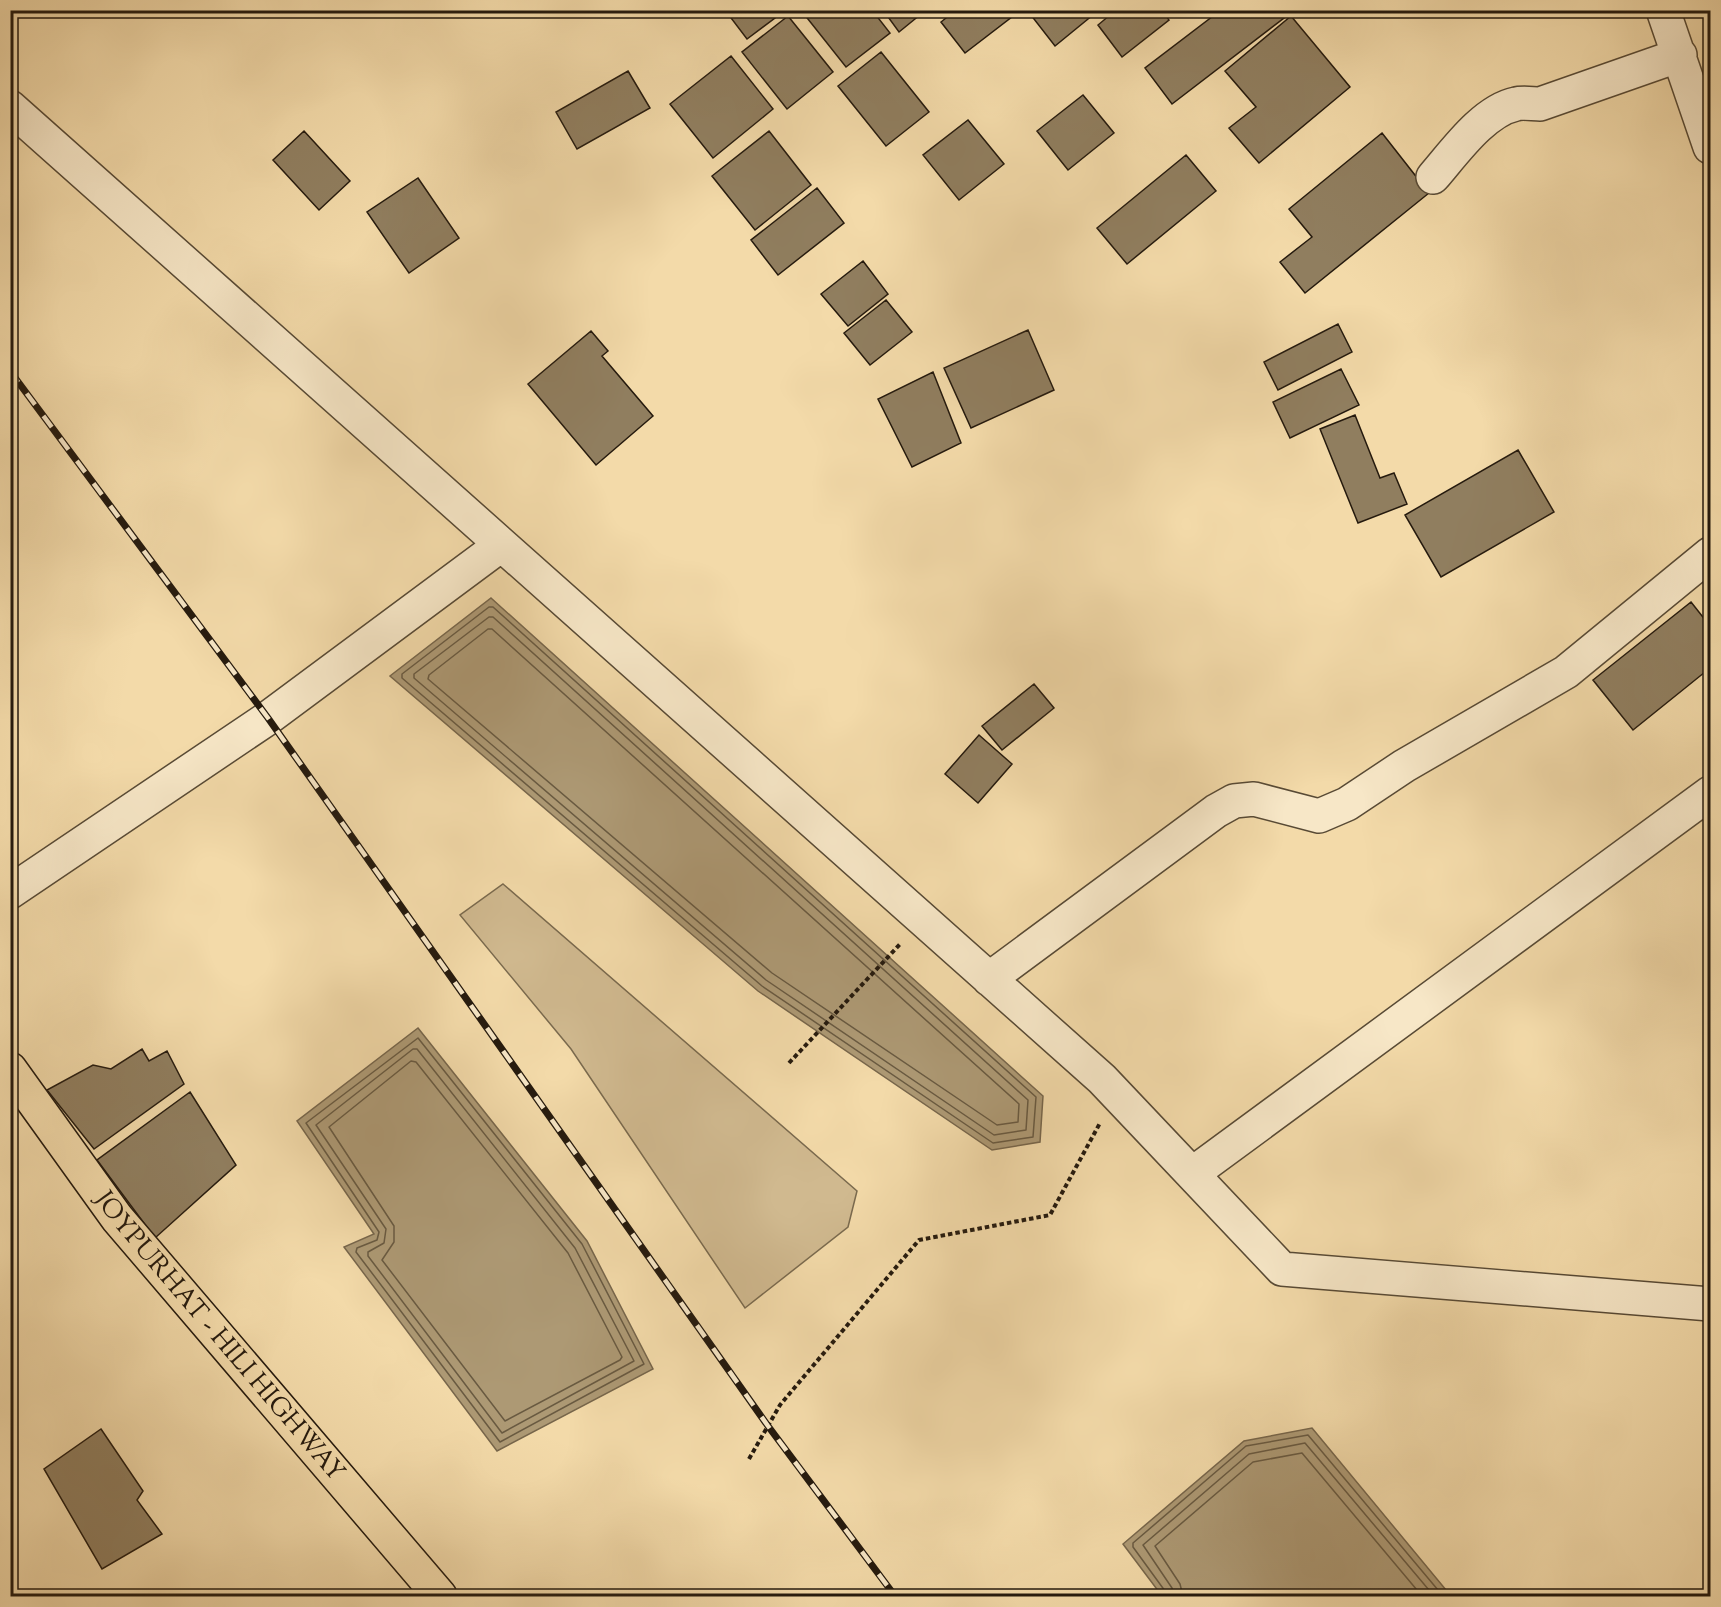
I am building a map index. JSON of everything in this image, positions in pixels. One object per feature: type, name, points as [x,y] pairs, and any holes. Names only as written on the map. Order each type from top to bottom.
[{"type":"main road","name":"JOYPURHAT - HILI HIGHWAY","points":[[10,1069],[117,1218],[440,1596]]},
{"type":"street","points":[[1663,10],[1710,147]]},
{"type":"street","points":[[1433,177],[1465,139],[1490,118],[1516,104],[1540,104],[1680,55]]},
{"type":"street","points":[[10,107],[1117,1094],[1282,1269],[1710,1304]]},
{"type":"street","points":[[10,892],[268,718],[501,545]]},
{"type":"street","points":[[989,979],[1216,811],[1234,801],[1254,799],[1319,816],[1347,804],[1404,766],[1515,705],[1566,672],[1710,554]]},
{"type":"street","points":[[1192,1174],[1710,794]]},
{"type":"path","points":[[789,1063],[923,920]]},
{"type":"path","points":[[749,1459],[780,1405],[919,1240],[1050,1215],[1117,1094]]},
{"type":"shaded area","points":[[503,884],[857,1191],[848,1227],[745,1308],[571,1049],[460,915]]},
{"type":"water","points":[[491,598],[1043,1096],[1040,1142],[992,1150],[758,991],[390,676]]},
{"type":"water","points":[[418,1028],[587,1241],[653,1369],[497,1451],[344,1247],[374,1234],[297,1121]]},
{"type":"water","points":[[1312,1428],[1451,1596],[1162,1596],[1123,1544],[1244,1441]]},
{"type":"building","points":[[725,10],[776,10],[779,15],[747,39]]},
{"type":"building","points":[[808,10],[872,10],[890,33],[846,67],[804,14]]},
{"type":"building","points":[[883,10],[926,10],[899,32]]},
{"type":"building","points":[[956,10],[1015,10],[1017,13],[965,53],[941,22]]},
{"type":"building","points":[[1027,10],[1099,10],[1055,46]]},
{"type":"building","points":[[1116,10],[1162,10],[1169,20],[1122,57],[1098,25]]},
{"type":"building","points":[[1221,10],[1278,10],[1284,18],[1172,104],[1145,68]]},
{"type":"building","points":[[788,16],[833,72],[787,109],[742,52]]},
{"type":"building","points":[[1291,16],[1350,87],[1259,163],[1229,128],[1256,107],[1225,71]]},
{"type":"building","points":[[881,52],[929,112],[886,146],[838,86]]},
{"type":"building","points":[[731,56],[773,109],[713,158],[670,104]]},
{"type":"building","points":[[628,71],[650,108],[577,149],[556,112]]},
{"type":"building","points":[[1083,95],[1114,133],[1068,170],[1037,131]]},
{"type":"building","points":[[968,120],[1004,164],[959,200],[923,155]]},
{"type":"building","points":[[304,131],[350,181],[319,210],[273,160]]},
{"type":"building","points":[[769,131],[811,185],[755,230],[712,176]]},
{"type":"building","points":[[1382,133],[1429,193],[1305,293],[1280,262],[1312,237],[1289,209]]},
{"type":"building","points":[[1186,155],[1216,191],[1127,264],[1097,228]]},
{"type":"building","points":[[418,178],[459,238],[409,273],[367,212]]},
{"type":"building","points":[[817,188],[844,223],[778,275],[751,240]]},
{"type":"building","points":[[863,261],[888,294],[848,326],[821,294]]},
{"type":"building","points":[[886,300],[912,332],[870,365],[844,333]]},
{"type":"building","points":[[1338,324],[1352,352],[1278,390],[1264,362]]},
{"type":"building","points":[[1028,330],[1054,390],[971,428],[944,368]]},
{"type":"building","points":[[591,331],[608,351],[602,356],[653,416],[596,465],[528,384]]},
{"type":"building","points":[[1341,369],[1359,405],[1290,438],[1273,402]]},
{"type":"building","points":[[933,372],[961,443],[912,467],[878,399]]},
{"type":"building","points":[[1355,415],[1380,478],[1394,473],[1407,504],[1358,523],[1320,429]]},
{"type":"building","points":[[1518,450],[1554,512],[1441,577],[1405,515]]},
{"type":"building","points":[[1691,602],[1710,626],[1710,668],[1633,730],[1593,680]]},
{"type":"building","points":[[1034,684],[1054,708],[1002,750],[982,726]]},
{"type":"building","points":[[979,735],[1012,764],[978,803],[945,774]]},
{"type":"building","points":[[142,1049],[149,1061],[167,1051],[184,1084],[94,1149],[47,1090],[93,1065],[111,1069]]},
{"type":"building","points":[[190,1092],[236,1165],[155,1238],[97,1160]]},
{"type":"building","points":[[101,1429],[143,1491],[137,1500],[162,1534],[102,1569],[44,1469]]},
{"type":"railway","points":[[10,371],[268,718],[768,1426],[895,1596]]}]
